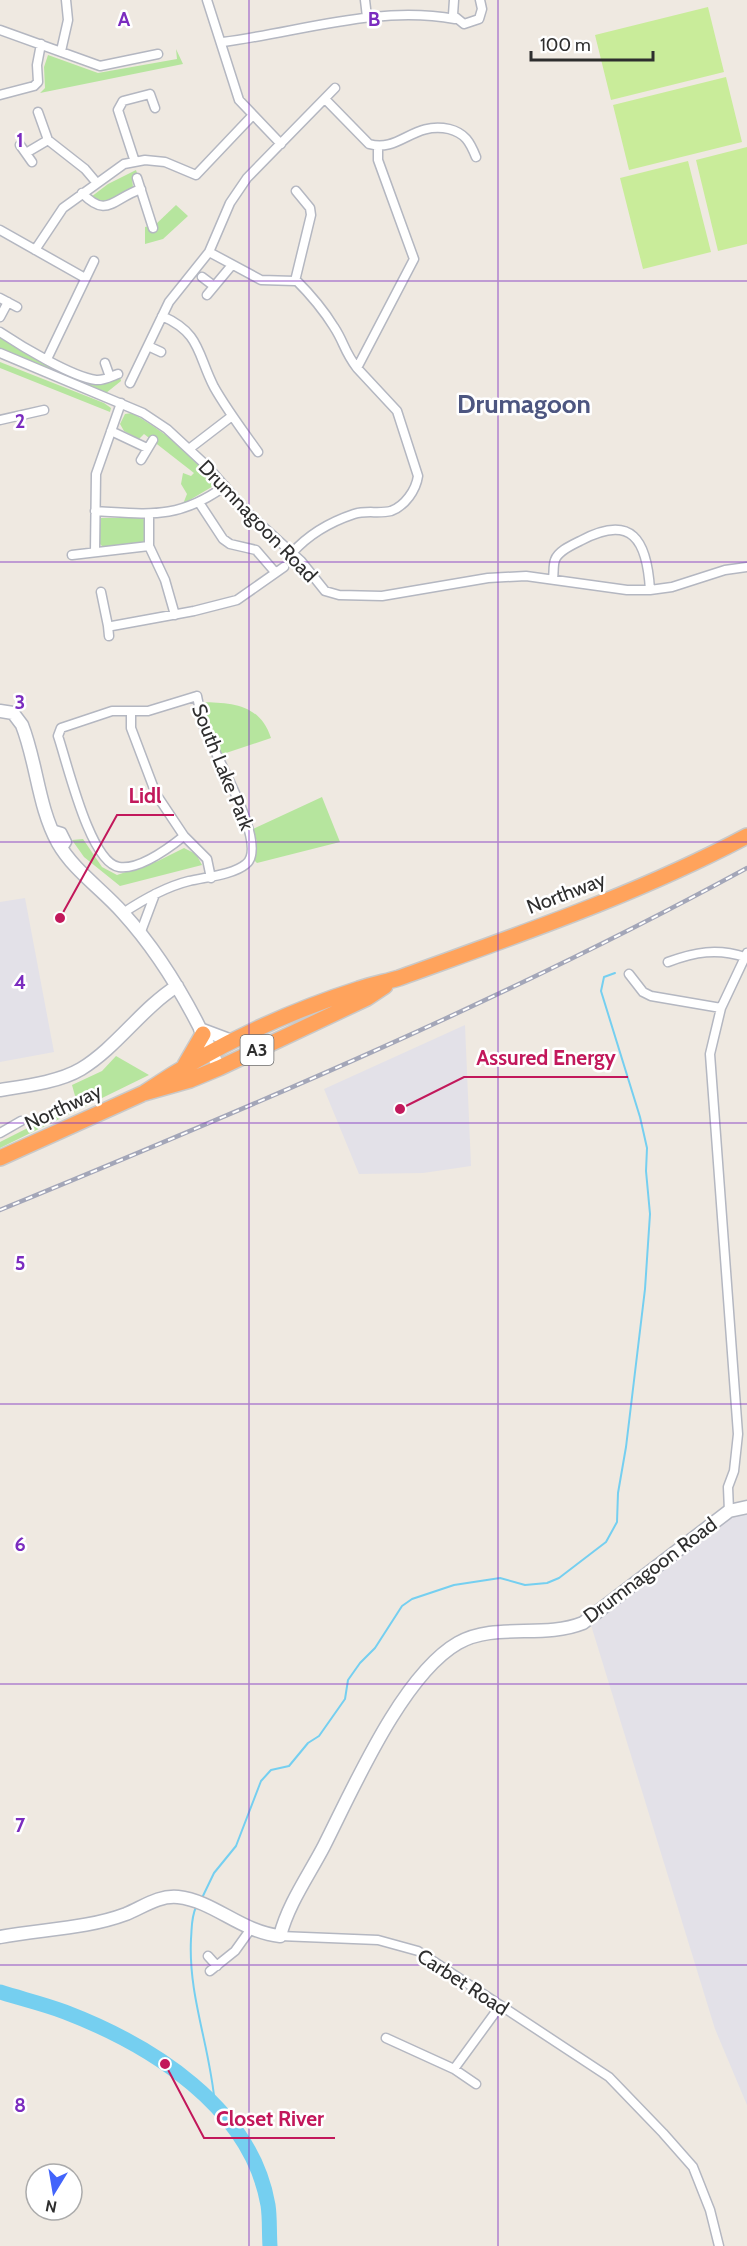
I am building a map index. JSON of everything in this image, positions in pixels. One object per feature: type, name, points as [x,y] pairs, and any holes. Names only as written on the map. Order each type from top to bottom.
[{"type":"highway","name":"Northway","points":[[0,1158],[144,1093],[190,1080],[215,1060],[232,1041],[335,998],[395,979],[598,905],[747,836]]},
{"type":"highway","name":"Northway","points":[[144,1093],[185,1065],[215,1060],[367,998],[395,979]]},
{"type":"highway","points":[[185,1065],[202,1032]]},
{"type":"street","points":[[60,51],[68,21],[68,0]]},
{"type":"street","points":[[207,0],[223,42],[239,100],[281,144]]},
{"type":"street","points":[[364,0],[367,17]]},
{"type":"street","points":[[223,42],[283,34],[367,17],[427,14],[455,19],[464,24],[474,22],[481,14],[480,0]]},
{"type":"street","points":[[427,14],[452,4],[455,19]]},
{"type":"street","points":[[0,30],[100,66],[158,54]]},
{"type":"street","points":[[0,95],[34,86],[38,82],[37,65],[41,44]]},
{"type":"street","points":[[130,383],[169,302],[209,252],[236,195],[248,178],[335,88]]},
{"type":"street","points":[[135,162],[118,110],[123,101],[150,94],[155,108]]},
{"type":"street","points":[[325,99],[369,144],[378,147],[389,146],[426,128],[444,128],[460,132],[470,141],[476,157]]},
{"type":"street","points":[[38,112],[48,140],[85,169],[96,182]]},
{"type":"street","points":[[35,250],[53,218],[96,182],[124,164],[165,162],[196,175],[252,116]]},
{"type":"street","points":[[32,162],[23,149],[48,140]]},
{"type":"street","points":[[357,368],[414,259],[378,160],[378,147]]},
{"type":"street","points":[[137,178],[153,228]]},
{"type":"street","points":[[82,193],[95,206],[104,208],[141,189]]},
{"type":"street","points":[[295,279],[310,215],[310,208],[296,191]]},
{"type":"street","points":[[0,230],[85,278]]},
{"type":"street","points":[[209,252],[261,280],[295,279],[314,297],[336,329],[345,353],[397,411],[418,476],[417,486],[412,495],[393,511],[357,513],[329,524],[303,541],[292,554]]},
{"type":"street","points":[[47,359],[94,261]]},
{"type":"street","points":[[207,295],[232,265]]},
{"type":"street","points":[[202,277],[214,286]]},
{"type":"street","points":[[0,317],[4,300],[17,307]]},
{"type":"street","points":[[162,316],[176,322],[195,340],[214,387],[258,452]]},
{"type":"street","points":[[0,332],[47,359],[98,381],[114,375],[105,363]]},
{"type":"street","points":[[148,346],[161,352]]},
{"type":"street","name":"Drumnagoon Road","points":[[0,353],[144,413],[167,429],[292,554],[325,591],[350,596],[390,595],[489,578],[554,579],[627,590],[650,590],[679,585],[725,570],[747,567]]},
{"type":"street","points":[[95,552],[96,474],[121,403]]},
{"type":"street","points":[[0,420],[44,410]]},
{"type":"street","points":[[189,449],[232,416]]},
{"type":"street","points":[[111,431],[147,448]]},
{"type":"street","points":[[141,460],[153,440]]},
{"type":"street","points":[[95,511],[150,514],[177,512],[201,504],[225,486]]},
{"type":"street","points":[[201,504],[223,539],[230,544],[256,550],[275,572]]},
{"type":"street","points":[[150,514],[149,546],[165,580],[175,615]]},
{"type":"street","points":[[554,579],[555,559],[561,552],[604,530],[619,528],[629,531],[641,543],[650,590]]},
{"type":"street","points":[[72,555],[149,546]]},
{"type":"street","points":[[108,626],[175,615],[237,600],[284,567]]},
{"type":"street","points":[[101,592],[109,636]]},
{"type":"street","name":"South Lake Park","points":[[123,913],[155,893],[189,881],[211,878],[247,864],[251,856],[252,843],[238,798],[204,727],[196,696],[148,711],[112,711],[61,728],[58,736],[95,843],[110,864],[119,867],[164,852],[184,836]]},
{"type":"street","points":[[0,711],[13,713],[22,725],[52,829],[62,850],[74,865],[123,913],[140,934],[177,986],[215,1060]]},
{"type":"street","points":[[131,712],[131,728],[156,794],[184,836],[207,860],[211,878]]},
{"type":"street","points":[[140,934],[155,893]]},
{"type":"street","points":[[668,962],[696,952],[718,951],[746,955]]},
{"type":"street","name":"Drumnagoon Road","points":[[280,1936],[293,1905],[362,1767],[420,1678],[443,1653],[459,1642],[484,1635],[557,1630],[583,1623],[729,1510],[728,1487],[734,1471],[738,1434],[710,1072],[712,1041],[721,1008],[746,955]]},
{"type":"street","points":[[629,974],[643,992],[651,996],[721,1008]]},
{"type":"street","points":[[0,1090],[64,1077],[83,1068],[152,1005],[177,986]]},
{"type":"street","points":[[202,1032],[232,1041]]},
{"type":"street","points":[[0,1134],[21,1121]]},
{"type":"street","points":[[729,1510],[747,1507]]},
{"type":"street","name":"Carbet Road","points":[[0,1937],[91,1924],[112,1919],[165,1898],[199,1904],[250,1930],[280,1936],[378,1940],[406,1946],[434,1961],[609,2078],[663,2133],[700,2180],[719,2246]]},
{"type":"street","points":[[208,1956],[213,1968],[235,1951],[250,1930]]},
{"type":"street","points":[[454,2069],[500,2006]]},
{"type":"street","points":[[386,2038],[454,2069],[476,2084]]},
{"type":"shaded area","points":[[25,898],[54,1052],[0,1062],[0,902]]},
{"type":"shaded area","points":[[465,1025],[471,1166],[423,1173],[359,1174],[324,1089]]},
{"type":"shaded area","points":[[747,1513],[747,2105],[715,2029],[591,1625],[727,1519]]},
{"type":"green space","points":[[708,7],[724,72],[611,100],[595,35]]},
{"type":"green space","points":[[176,49],[183,64],[40,93],[45,88],[44,67],[48,55],[98,73],[177,59]]},
{"type":"green space","points":[[726,77],[742,142],[629,170],[613,105]]},
{"type":"green space","points":[[747,147],[747,244],[718,251],[696,160]]},
{"type":"green space","points":[[688,161],[711,252],[643,269],[620,178]]},
{"type":"green space","points":[[136,170],[138,176],[132,178],[133,187],[100,205],[91,197],[108,184]]},
{"type":"green space","points":[[176,205],[188,216],[163,239],[145,244],[145,227],[149,226],[157,230],[155,225]]},
{"type":"green space","points":[[0,335],[39,360],[98,385],[120,376],[121,381],[106,393],[0,348]]},
{"type":"green space","points":[[0,362],[104,403],[111,408],[110,412],[0,368]]},
{"type":"green space","points":[[132,413],[192,455],[211,476],[215,485],[183,504],[187,494],[181,484],[183,473],[191,476],[194,473],[144,434],[139,439],[124,431],[120,424],[125,414]]},
{"type":"green space","points":[[101,518],[142,518],[146,521],[146,542],[105,549],[98,542]]},
{"type":"green space","points":[[202,702],[234,705],[252,712],[260,718],[271,738],[220,755]]},
{"type":"green space","points":[[322,797],[340,842],[257,863],[253,859],[257,842],[253,829]]},
{"type":"green space","points":[[83,839],[102,867],[117,875],[158,861],[184,848],[196,854],[202,865],[120,886],[84,857],[72,840]]},
{"type":"green space","points":[[116,1056],[149,1075],[0,1148],[0,1142],[77,1103],[72,1085],[102,1071]]},
{"type":"waterway","points":[[201,1900],[214,1873],[236,1846],[261,1781],[271,1770],[289,1766],[308,1743],[319,1736],[345,1699],[348,1680],[375,1648],[402,1606],[412,1599],[454,1585],[500,1578],[525,1585],[547,1583],[559,1578],[606,1542],[617,1522],[618,1493],[626,1447],[645,1289],[650,1214],[646,1171],[647,1148],[640,1117],[601,991],[604,977],[615,973]]},
{"type":"waterway","points":[[196,1907],[192,1919],[191,1939],[193,1982],[215,2106]]},
{"type":"waterway","points":[[0,1992],[57,2009],[98,2026],[131,2042],[192,2084],[219,2110],[241,2138],[258,2170],[268,2205],[270,2246]]},
{"type":"railway","points":[[0,1210],[284,1091],[472,1006],[657,916],[747,868]]},
{"type":"place","name":"Lidl","points":[[60,918]]},
{"type":"place","name":"Assured Energy","points":[[400,1109]]},
{"type":"place","name":"Closet River","points":[[165,2064]]},
{"type":"district","name":"Drumagoon","points":[[524,404]]}]
